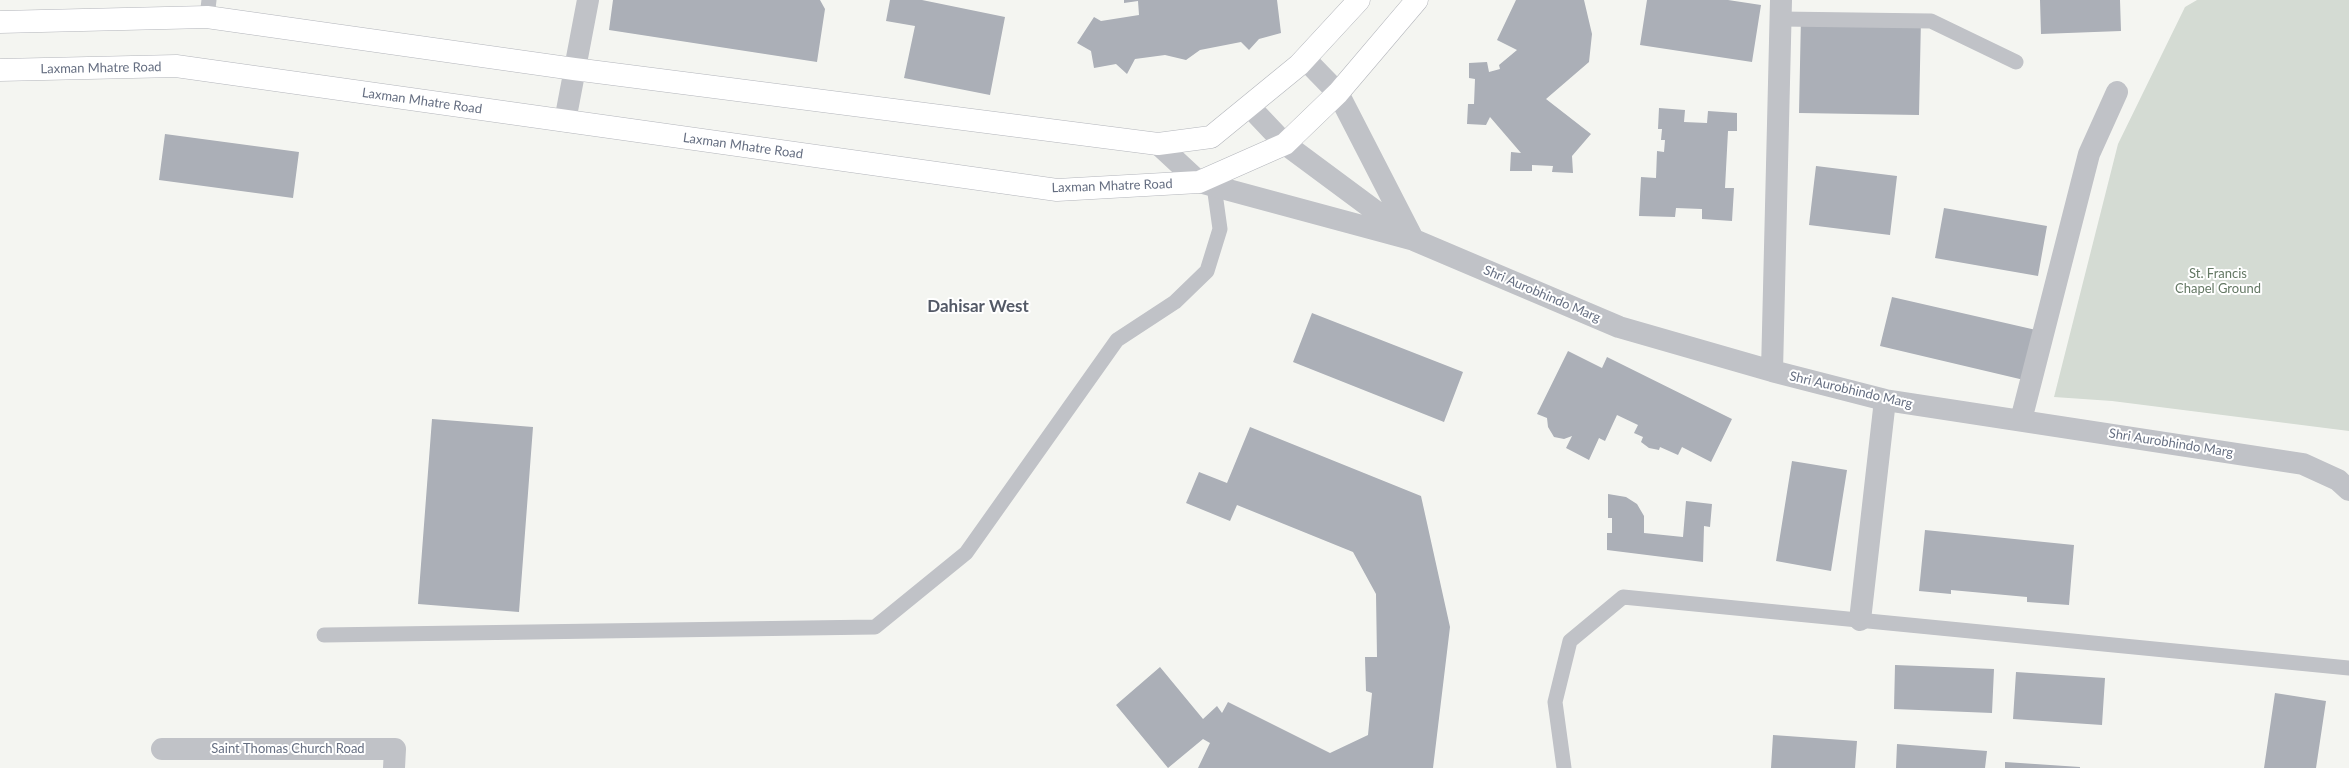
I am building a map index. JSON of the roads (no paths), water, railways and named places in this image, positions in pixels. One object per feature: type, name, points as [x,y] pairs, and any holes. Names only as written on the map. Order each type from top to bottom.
[{"type":"main road","points":[[0,22],[208,9],[574,69],[1158,144],[1211,137],[1305,59],[1359,0]]},
{"type":"main road","name":"Laxman Mhatre Road","points":[[0,70],[176,66],[1057,190],[1206,184],[1284,144],[1338,93],[1417,0]]},
{"type":"street","points":[[565,121],[588,0]]},
{"type":"street","points":[[1772,372],[1781,9]]},
{"type":"street","points":[[1305,59],[1338,93],[1414,240]]},
{"type":"street","points":[[2021,420],[2089,154],[2117,92]]},
{"type":"street","name":"Shri Aurobhindo Marg","points":[[1249,106],[1284,144],[1414,240]]},
{"type":"street","name":"Shri Aurobhindo Marg","points":[[1158,144],[1206,184],[1414,240],[1619,327],[1772,372],[1885,400],[2303,464],[2338,480],[2349,490]]},
{"type":"street","points":[[1860,620],[1885,400]]},
{"type":"street","name":"Saint Thomas Church Road","points":[[162,749],[395,749],[394,768]]},
{"type":"lane","points":[[1781,9],[1931,21],[2016,62]]},
{"type":"lane","points":[[324,635],[875,627],[966,553],[1117,340],[1175,302],[1207,271],[1220,229],[1206,184]]},
{"type":"lane","points":[[1564,768],[1555,702],[1570,641],[1623,597],[2349,668]]},
{"type":"district","name":"Dahisar West","points":[[978,307]]},
{"type":"park label","name":"St. Francis Chapel Ground","points":[[2218,282]]}]
